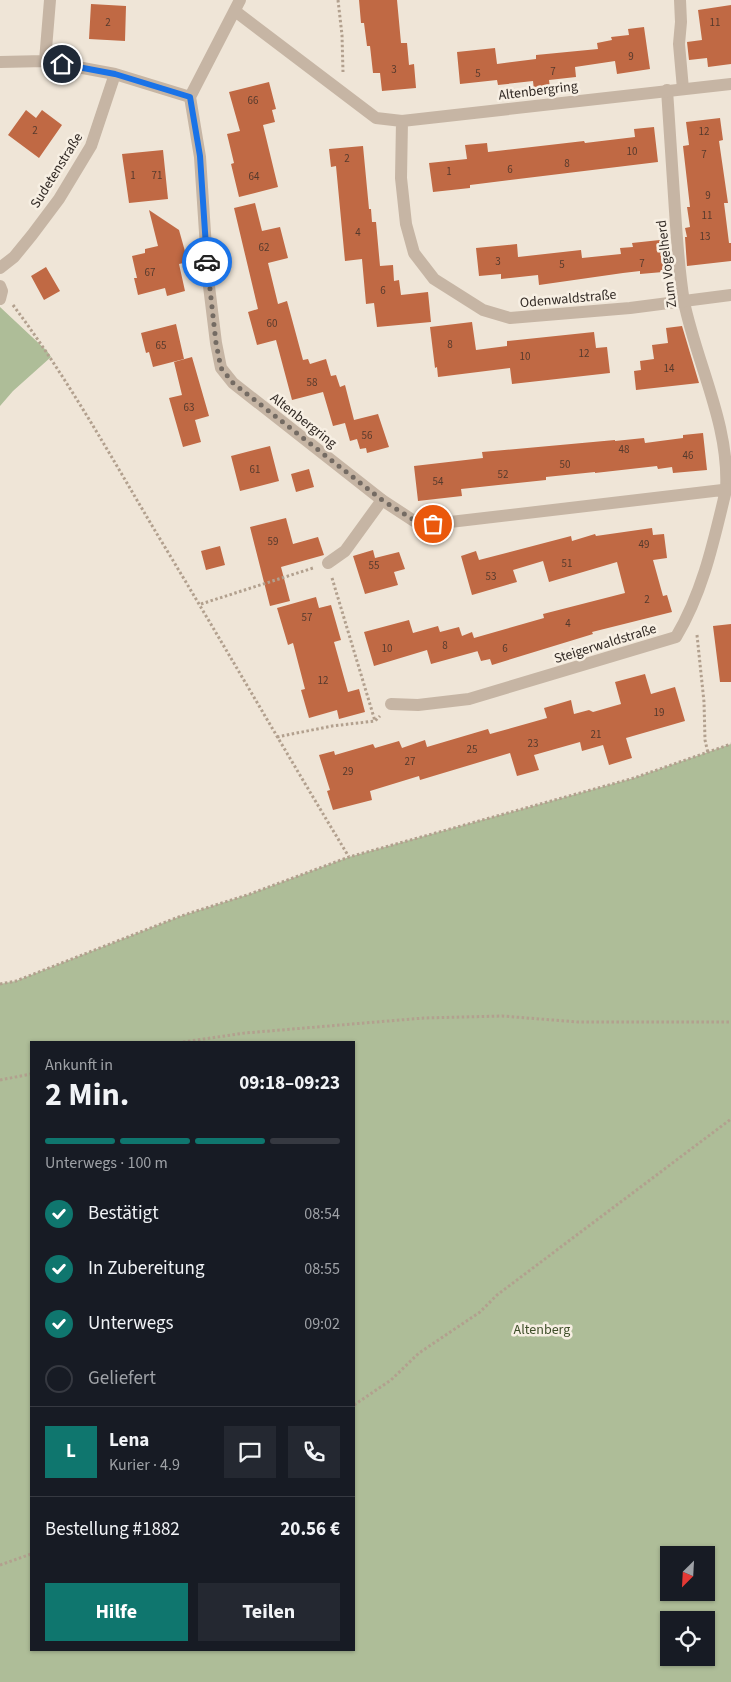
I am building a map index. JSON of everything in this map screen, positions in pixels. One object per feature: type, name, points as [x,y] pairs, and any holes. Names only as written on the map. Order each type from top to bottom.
[{"type":"street","points":[[45,61],[50,0]]},
{"type":"street","points":[[680,0],[679,44],[683,89]]},
{"type":"street","name":"Altenbergring","points":[[728,489],[433,524],[414,520],[382,500],[233,383],[221,368],[208,278],[200,156],[190,97],[238,5],[341,92],[376,118],[402,121],[731,84]]},
{"type":"street","points":[[0,62],[45,61],[115,74],[190,97]]},
{"type":"street","name":"Sudetenstraße","points":[[0,268],[14,257],[37,228],[58,199],[91,146],[115,74]]},
{"type":"street","name":"Zum Vogelherd","points":[[667,90],[677,241],[684,302],[707,387],[720,423],[728,489]]},
{"type":"street","name":"Odenwaldstraße","points":[[402,121],[401,178],[406,224],[414,253],[434,279],[459,297],[483,310],[510,318],[684,302],[731,295]]},
{"type":"street","name":"Steigerwaldstraße","points":[[391,704],[418,705],[469,699],[676,637],[685,621],[711,553],[728,489]]},
{"type":"street","points":[[328,563],[345,551],[382,500]]},
{"type":"path","points":[[338,0],[342,35],[343,70],[341,92]]},
{"type":"path","points":[[0,293],[12,304],[47,351],[201,604],[277,737],[349,857]]},
{"type":"path","points":[[201,604],[328,563],[374,721]]},
{"type":"path","points":[[685,621],[696,630],[704,702],[705,740],[708,753]]},
{"type":"path","points":[[277,737],[332,726],[374,721],[391,704]]},
{"type":"path","points":[[0,984],[16,981],[181,916],[250,894],[349,857],[634,778],[731,744]]},
{"type":"path","points":[[191,1041],[262,1032],[434,1018],[502,1016],[578,1022],[731,1022]]},
{"type":"path","points":[[0,1080],[30,1074]]},
{"type":"path","points":[[355,1404],[391,1380],[419,1353],[480,1312],[497,1295],[731,1119]]},
{"type":"path","points":[[0,1565],[30,1554]]},
{"type":"green space","points":[[0,307],[51,357],[13,391],[0,406]]},
{"type":"green space","name":"Altenberg","points":[[731,744],[731,1682],[0,1682],[0,984],[16,981],[181,916],[250,894],[349,857],[634,778]]},
{"type":"building","points":[[359,0],[397,0],[401,43],[407,43],[409,65],[414,64],[416,88],[382,91],[380,73],[373,73],[370,46],[367,46],[364,23],[361,23]]},
{"type":"building","points":[[91,4],[126,6],[125,41],[89,39]]},
{"type":"building","points":[[731,5],[731,64],[708,67],[707,58],[689,60],[687,42],[702,40],[698,10]]},
{"type":"building","points":[[644,27],[650,69],[617,74],[615,61],[575,67],[576,77],[549,80],[550,88],[534,90],[533,81],[498,85],[497,80],[460,84],[457,52],[495,48],[497,64],[536,59],[536,55],[598,49],[597,43],[612,40],[611,37],[629,35],[628,29]]},
{"type":"building","points":[[269,82],[276,109],[272,110],[275,122],[263,125],[278,187],[239,197],[231,164],[234,163],[227,134],[240,131],[229,92]]},
{"type":"building","points":[[26,110],[36,118],[42,110],[62,125],[39,158],[8,135]]},
{"type":"building","points":[[720,118],[723,140],[719,141],[728,203],[724,203],[729,243],[731,243],[731,261],[687,266],[685,237],[687,237],[685,228],[690,227],[687,207],[690,207],[683,146],[689,145],[686,122]]},
{"type":"building","points":[[654,127],[658,162],[470,185],[470,188],[433,192],[429,163],[467,159],[465,145],[487,143],[488,152],[584,141],[585,143],[635,137],[634,129]]},
{"type":"building","points":[[363,146],[369,209],[371,209],[372,222],[376,222],[380,266],[393,265],[394,281],[399,280],[401,295],[428,292],[431,322],[377,327],[374,303],[366,304],[362,259],[345,261],[336,166],[331,167],[329,149]]},
{"type":"building","points":[[163,150],[168,199],[129,203],[122,154]]},
{"type":"building","points":[[255,203],[262,231],[280,227],[288,258],[268,263],[278,304],[287,301],[303,360],[308,359],[310,364],[326,359],[331,376],[336,375],[340,387],[345,385],[354,420],[378,414],[389,447],[367,453],[366,448],[360,449],[357,439],[350,441],[345,423],[333,426],[323,392],[292,400],[276,340],[257,345],[248,312],[258,309],[234,208]]},
{"type":"building","points":[[149,210],[179,230],[188,262],[179,264],[185,291],[167,296],[165,288],[138,295],[134,278],[137,278],[132,256],[145,253],[145,249],[158,246]]},
{"type":"building","points":[[669,239],[671,268],[663,269],[663,272],[640,274],[640,271],[539,285],[538,275],[501,279],[501,274],[479,276],[476,248],[517,244],[518,257],[581,250],[582,258],[621,254],[620,248],[633,247],[632,243]]},
{"type":"building","points":[[46,267],[60,291],[44,300],[31,276]]},
{"type":"building","points":[[472,322],[476,350],[507,346],[507,341],[594,332],[596,348],[607,347],[610,373],[512,384],[510,368],[438,377],[437,367],[435,368],[430,327]]},
{"type":"building","points":[[176,324],[184,359],[153,367],[149,352],[146,353],[141,333]]},
{"type":"building","points":[[682,326],[699,383],[636,390],[634,371],[641,370],[640,361],[654,359],[652,345],[668,343],[666,328]]},
{"type":"building","points":[[192,357],[209,416],[195,420],[201,442],[183,447],[169,398],[182,395],[174,362]]},
{"type":"building","points":[[703,433],[707,470],[673,473],[672,467],[658,469],[657,466],[546,477],[546,480],[461,489],[462,496],[418,501],[414,466],[483,458],[482,452],[644,438],[645,443],[683,438],[683,435]]},
{"type":"building","points":[[270,446],[279,481],[240,491],[231,456]]},
{"type":"building","points":[[309,469],[314,487],[296,492],[291,474]]},
{"type":"building","points":[[286,518],[293,544],[318,537],[324,555],[281,567],[290,601],[270,606],[250,527]]},
{"type":"building","points":[[652,528],[653,535],[664,534],[667,558],[653,560],[663,596],[667,595],[672,612],[592,632],[593,634],[492,665],[490,659],[481,661],[477,651],[431,664],[427,650],[374,666],[364,632],[409,620],[413,633],[438,626],[440,632],[459,627],[462,636],[472,632],[474,638],[544,618],[543,614],[625,593],[617,562],[549,582],[543,561],[513,570],[517,582],[472,595],[461,556],[476,551],[479,560],[571,536],[572,541],[595,534],[596,536]]},
{"type":"building","points":[[220,546],[225,565],[206,570],[201,551]]},
{"type":"building","points":[[373,550],[375,558],[399,552],[405,569],[394,572],[398,585],[365,594],[353,556]]},
{"type":"building","points":[[316,597],[319,608],[331,605],[341,640],[334,642],[348,692],[359,689],[365,712],[339,719],[337,710],[309,718],[301,690],[305,689],[293,643],[288,645],[277,608]]},
{"type":"building","points":[[731,624],[731,682],[720,682],[713,626]]},
{"type":"building","points":[[645,674],[651,694],[675,687],[685,721],[626,738],[632,758],[609,765],[603,745],[582,751],[580,742],[534,755],[539,770],[517,776],[510,753],[420,780],[419,776],[370,791],[372,800],[333,810],[327,791],[330,790],[319,755],[334,751],[335,755],[373,744],[375,748],[399,741],[402,748],[425,740],[427,747],[488,729],[490,734],[547,718],[544,708],[571,700],[574,714],[589,710],[593,712],[621,704],[615,682]]},
{"type":"way so far","points":[[207,262],[216,343],[221,368],[233,383],[382,500],[414,520],[433,524]]},
{"type":"route","points":[[62,64],[115,74],[190,97],[200,156],[207,262]]}]
